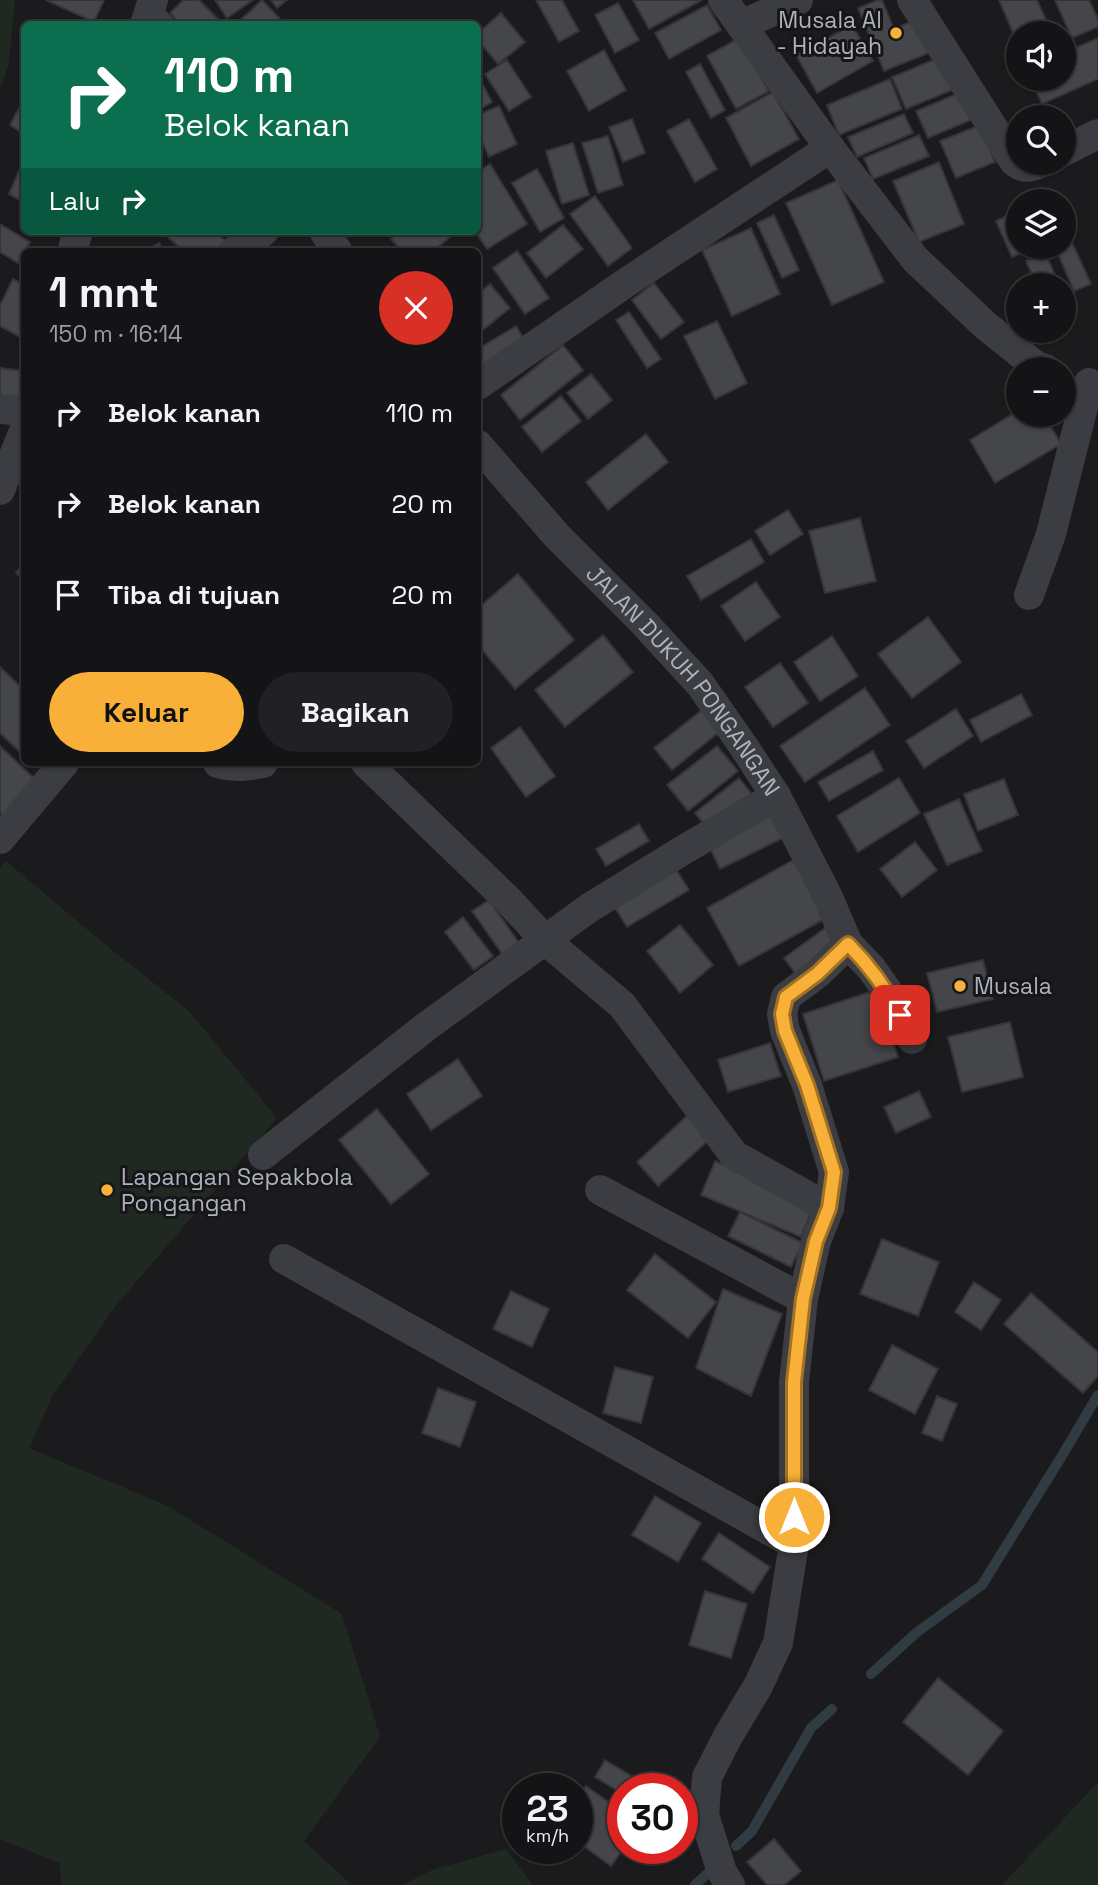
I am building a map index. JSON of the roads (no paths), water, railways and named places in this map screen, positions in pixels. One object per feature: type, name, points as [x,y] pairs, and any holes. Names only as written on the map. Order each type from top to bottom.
[{"type":"street","points":[[723,0],[830,148],[915,258],[985,325],[1025,357]]},
{"type":"street","points":[[741,25],[798,0]]},
{"type":"street","points":[[912,0],[1006,148]]},
{"type":"street","points":[[1076,145],[1098,134]]},
{"type":"street","points":[[481,383],[624,284],[830,148]]},
{"type":"street","points":[[239,248],[258,235]]},
{"type":"street","points":[[1029,595],[1051,534],[1084,380]]},
{"type":"street","points":[[0,408],[21,411]]},
{"type":"street","points":[[0,490],[21,438]]},
{"type":"street","name":"JALAN DUKUH PONGANGAN","points":[[481,448],[556,536],[644,622],[700,684],[776,796],[827,895],[848,944],[871,968],[888,992],[912,1039]]},
{"type":"street","points":[[0,839],[61,766]]},
{"type":"street","points":[[369,766],[545,940],[622,1005],[734,1155],[829,1208]]},
{"type":"street","points":[[263,1155],[427,1026],[589,908],[776,796]]},
{"type":"street","points":[[730,1885],[722,1872],[704,1815],[707,1777],[728,1735],[758,1686],[778,1643],[793,1544],[794,1382],[803,1299],[816,1241],[829,1208],[834,1172],[807,1085],[785,1031],[782,1014],[786,997],[817,974],[848,944]]},
{"type":"street","points":[[600,1190],[803,1299]]},
{"type":"street","points":[[284,1259],[793,1544]]},
{"type":"waterway","points":[[871,1674],[916,1633],[982,1585],[1098,1395]]},
{"type":"waterway","points":[[736,1846],[752,1831],[811,1728],[832,1709]]},
{"type":"waterway","points":[[695,1885],[707,1874]]},
{"type":"place","name":"Musala Al - Hidayah","points":[[896,33]]},
{"type":"place","name":"Musala","points":[[960,986]]},
{"type":"place","name":"Lapangan Sepakbola Pongangan","points":[[107,1190]]}]
